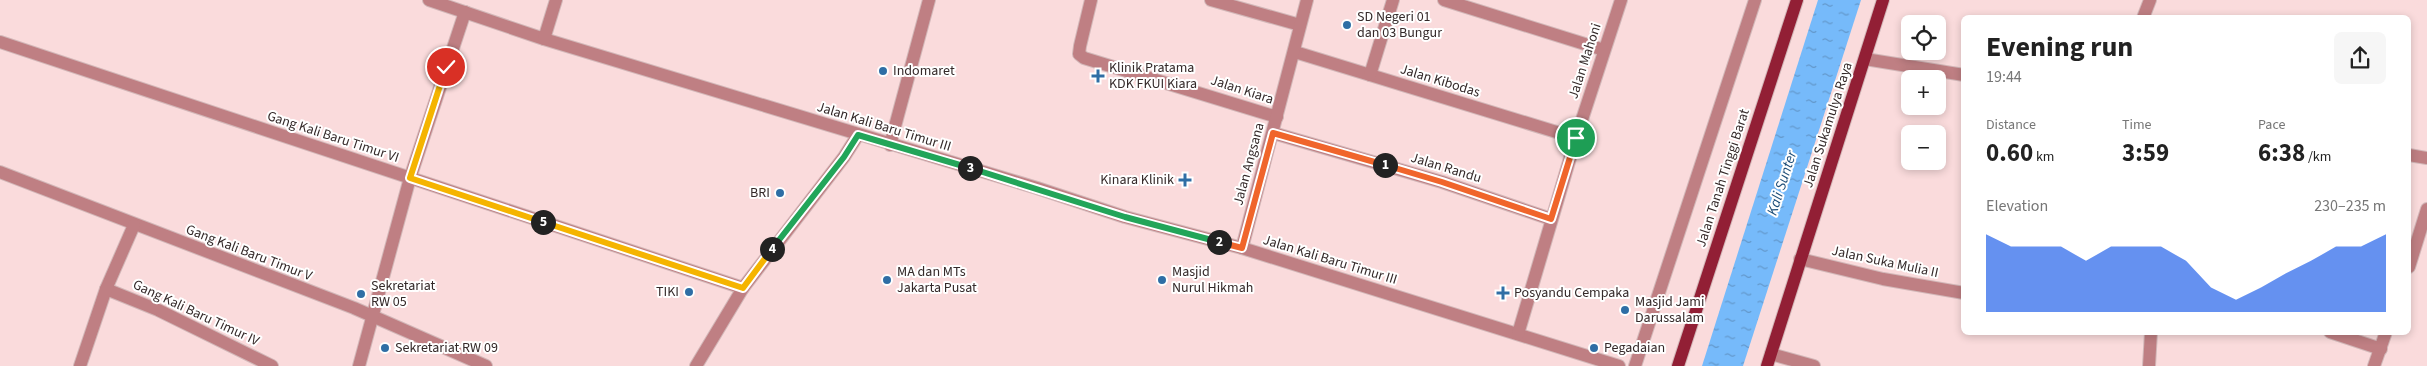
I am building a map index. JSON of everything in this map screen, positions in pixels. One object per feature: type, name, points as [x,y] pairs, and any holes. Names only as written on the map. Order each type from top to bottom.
[{"type":"main road","name":"Jalan Tanah Tinggi Barat","points":[[1678,366],[1797,0]]},
{"type":"main road","name":"Jalan Sukamulya Raya","points":[[1769,360],[1883,0]]},
{"type":"street","name":"Jalan Kali Baru Timur III","points":[[429,0],[544,39],[1037,188],[1125,217],[1242,248],[1619,366]]},
{"type":"street","points":[[544,39],[556,0]]},
{"type":"street","points":[[890,145],[928,0]]},
{"type":"street","name":"Jalan Kiara","points":[[1091,0],[1079,54],[1084,58],[1277,117]]},
{"type":"street","points":[[1211,0],[1300,25]]},
{"type":"street","name":"Jalan Angsana","points":[[1242,248],[1307,0]]},
{"type":"street","points":[[1370,75],[1394,0]]},
{"type":"street","points":[[1444,0],[1604,50]]},
{"type":"street","name":"Jalan Mahoni","points":[[1518,334],[1551,219],[1621,0]]},
{"type":"street","points":[[1635,366],[1755,0]]},
{"type":"street","points":[[2144,15],[2150,0]]},
{"type":"street","points":[[359,366],[410,178],[465,12]]},
{"type":"street","name":"Gang Kali Baru Timur VI","points":[[0,42],[743,288]]},
{"type":"street","name":"Jalan Kibodas","points":[[1294,52],[1576,138]]},
{"type":"street","points":[[1865,59],[1961,75]]},
{"type":"street","name":"Jalan Randu","points":[[1273,133],[1442,182],[1551,219]]},
{"type":"street","points":[[696,366],[743,288],[844,157],[858,135]]},
{"type":"street","points":[[2411,155],[2427,158]]},
{"type":"street","name":"Gang Kali Baru Timur V","points":[[0,172],[72,198],[134,225],[354,308],[372,318],[486,366]]},
{"type":"street","points":[[2411,261],[2427,209]]},
{"type":"street","points":[[80,366],[106,289],[134,225]]},
{"type":"street","name":"Jalan Suka Mulia II","points":[[1800,259],[1882,279],[1961,292]]},
{"type":"street","name":"Gang Kali Baru Timur IV","points":[[106,289],[158,310],[272,366]]},
{"type":"street","points":[[2149,366],[2151,335]]},
{"type":"street","points":[[2339,335],[2380,349]]},
{"type":"street","points":[[2374,366],[2385,335]]},
{"type":"street","points":[[1769,360],[1814,366]]},
{"type":"water","name":"Kali Sunter","points":[[1818,0],[1861,0],[1743,366],[1702,366]]},
{"type":"place","name":"SD Negeri 01 dan 03 Bungur","points":[[1347,25]]},
{"type":"place","name":"Indomaret","points":[[883,71]]},
{"type":"place","name":"Klinik Pratama KDK FKUI Kiara","points":[[1098,76]]},
{"type":"place","name":"Kinara Klinik","points":[[1185,180]]},
{"type":"place","name":"BRI","points":[[780,193]]},
{"type":"place","name":"MA dan MTs Jakarta Pusat","points":[[887,280]]},
{"type":"place","name":"Masjid Nurul Hikmah","points":[[1162,280]]},
{"type":"place","name":"TIKI","points":[[689,292]]},
{"type":"place","name":"Posyandu Cempaka","points":[[1503,293]]},
{"type":"place","name":"Sekretariat RW 05","points":[[361,294]]},
{"type":"place","name":"Masjid Jami Darussalam","points":[[1625,310]]},
{"type":"place","name":"Sekretariat RW 09","points":[[385,348]]},
{"type":"place","name":"Pegadaian","points":[[1594,348]]},
{"type":"route","points":[[446,67],[410,178],[743,288],[851,148],[858,135],[1037,188],[1125,217],[1242,248],[1273,133],[1442,182],[1551,219],[1576,138]]}]
